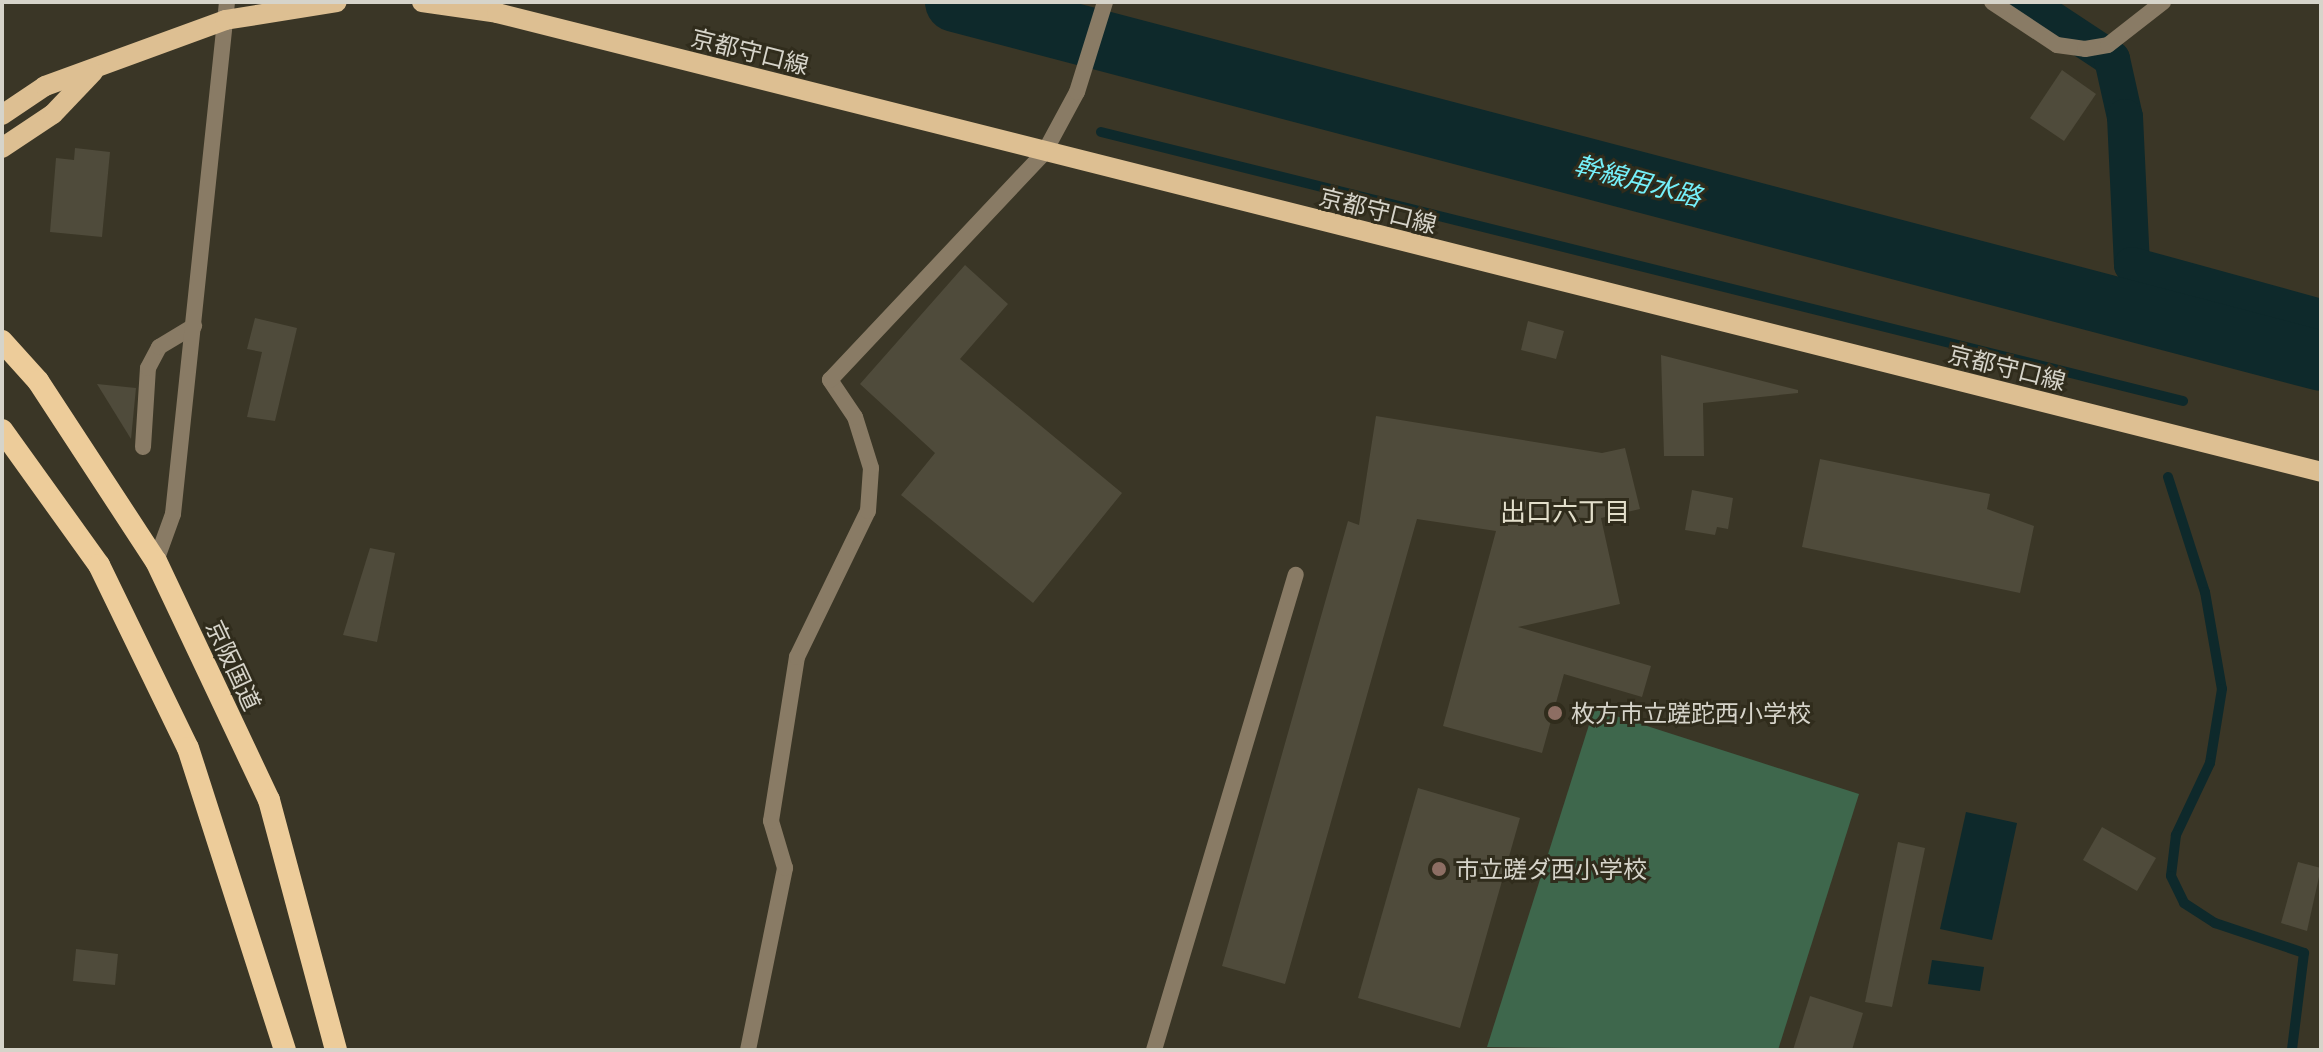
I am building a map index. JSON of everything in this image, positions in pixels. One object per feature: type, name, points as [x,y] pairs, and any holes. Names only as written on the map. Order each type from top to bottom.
[{"type":"highway","name":"京阪国道","points":[[2,341],[38,381],[156,561],[269,800],[336,1050]]},
{"type":"highway","points":[[2,430],[99,565],[188,748],[285,1050]]},
{"type":"main road","points":[[2,115],[45,86],[96,69],[226,11],[337,2]]},
{"type":"main road","name":"京都守口線","points":[[422,2],[497,13],[2321,472]]},
{"type":"main road","points":[[2,148],[53,114],[96,69]]},
{"type":"street","points":[[748,1050],[785,868],[771,821],[797,657],[868,511],[871,468],[855,417],[830,380],[1044,153],[1077,92],[1105,2]]},
{"type":"street","points":[[1992,2],[2057,45],[2085,49],[2108,45],[2163,2]]},
{"type":"street","points":[[156,561],[173,514],[226,11]]},
{"type":"street","points":[[143,447],[148,368],[159,347],[194,326]]},
{"type":"street","points":[[1154,1050],[1296,575]]},
{"type":"green space","points":[[1594,709],[1859,794],[1778,1050],[1487,1047]]},
{"type":"water","points":[[1966,812],[2017,823],[1992,940],[1940,929]]},
{"type":"water","points":[[1932,960],[1984,967],[1980,991],[1928,984]]},
{"type":"building","points":[[2062,70],[2096,94],[2064,141],[2030,118]]},
{"type":"building","points":[[75,148],[110,152],[102,237],[50,232],[56,158],[74,160]]},
{"type":"building","points":[[965,265],[1008,304],[960,359],[1122,493],[1033,603],[901,495],[935,453],[860,384]]},
{"type":"building","points":[[255,318],[297,328],[275,421],[247,417],[262,352],[247,349]]},
{"type":"building","points":[[1528,321],[1564,331],[1556,359],[1521,350]]},
{"type":"building","points":[[1661,355],[1798,390],[1798,393],[1703,403],[1704,456],[1664,456]]},
{"type":"building","points":[[97,384],[136,388],[131,439]]},
{"type":"building","points":[[1376,416],[1602,453],[1625,448],[1640,509],[1601,518],[1620,604],[1518,627],[1651,666],[1642,697],[1564,674],[1542,753],[1443,726],[1496,531],[1417,519],[1285,984],[1222,966],[1348,521],[1359,525]]},
{"type":"building","points":[[1820,459],[1990,494],[1987,509],[2034,526],[2020,593],[1802,547]]},
{"type":"building","points":[[1692,490],[1733,498],[1728,529],[1717,527],[1715,535],[1685,530]]},
{"type":"building","points":[[370,548],[395,553],[377,642],[343,635]]},
{"type":"building","points":[[1418,788],[1520,818],[1460,1028],[1358,998]]},
{"type":"building","points":[[2102,827],[2156,858],[2137,891],[2083,860]]},
{"type":"building","points":[[1898,842],[1925,848],[1892,1007],[1865,1002]]},
{"type":"building","points":[[2298,862],[2321,868],[2307,931],[2281,923]]},
{"type":"building","points":[[76,949],[118,954],[115,985],[73,981]]},
{"type":"building","points":[[1810,996],[1863,1013],[1852,1050],[1793,1050]]},
{"type":"waterway","name":"幹線用水路","points":[[955,2],[2321,361]]},
{"type":"waterway","points":[[2026,2],[2112,59],[2125,117],[2132,265],[2321,317]]},
{"type":"waterway","points":[[1101,132],[2183,401]]},
{"type":"waterway","points":[[2168,477],[2205,592],[2222,689],[2210,763],[2176,835],[2171,876],[2184,903],[2215,923],[2304,953],[2292,1050]]},
{"type":"place","name":"枚方市立蹉跎西小学校","points":[[1555,713]]},
{"type":"place","name":"市立蹉ダ西小学校","points":[[1439,869]]},
{"type":"district","name":"出口六丁目","points":[[1565,512]]}]
